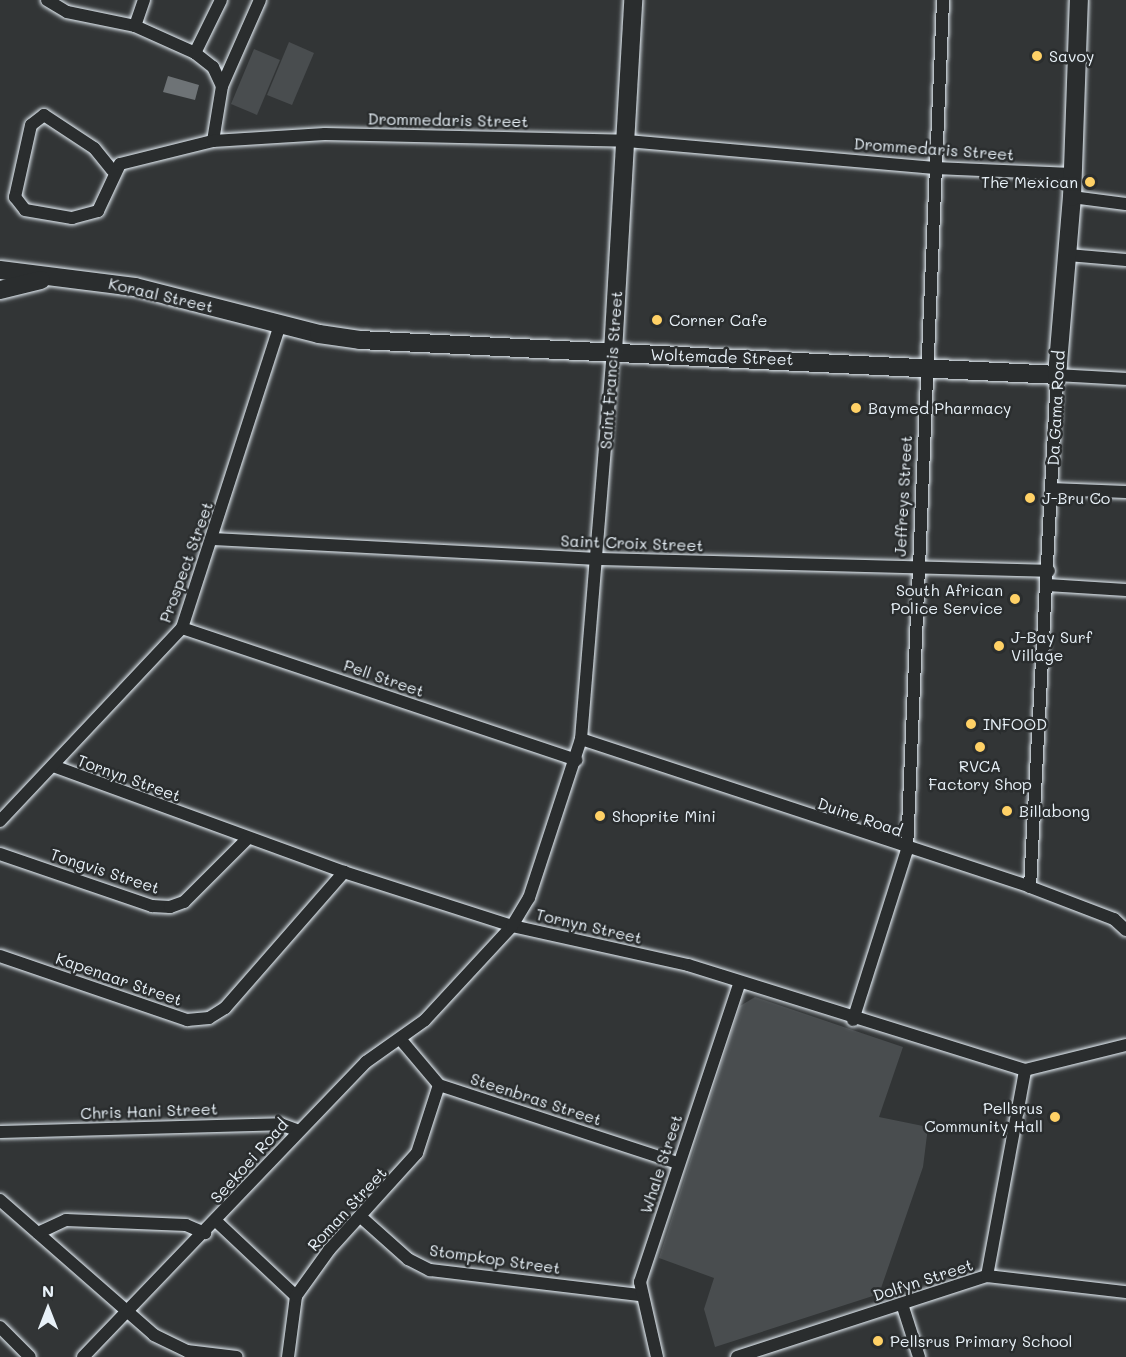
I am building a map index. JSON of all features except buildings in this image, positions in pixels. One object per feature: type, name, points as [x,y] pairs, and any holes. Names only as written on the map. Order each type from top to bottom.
[{"type":"street","points":[[46,0],[67,12],[135,26],[195,52],[213,67],[222,86]]},
{"type":"street","points":[[135,26],[144,0]]},
{"type":"street","points":[[195,52],[221,0]]},
{"type":"street","points":[[213,141],[222,86],[260,0]]},
{"type":"street","name":"Saint Francis Street","points":[[512,926],[529,898],[581,739],[614,352],[633,0]]},
{"type":"street","name":"Jeffreys Street","points":[[853,1020],[907,850],[917,566],[943,0]]},
{"type":"street","name":"Da Gama Road","points":[[1030,887],[1049,571],[1057,375],[1072,197],[1079,0]]},
{"type":"street","points":[[44,116],[94,148],[112,170],[98,211],[72,218],[25,210],[15,197],[31,125],[44,116]]},
{"type":"street","name":"Drommedaris Street","points":[[112,170],[213,141],[325,134],[627,141],[935,168],[1072,174]]},
{"type":"street","points":[[1072,197],[1126,204]]},
{"type":"street","points":[[1068,255],[1126,260]]},
{"type":"street","name":"Koraal Street","points":[[0,270],[135,287],[319,334]]},
{"type":"street","points":[[0,290],[60,276]]},
{"type":"street","name":"Prospect Street","points":[[0,821],[182,628],[214,538],[280,324]]},
{"type":"street","name":"Woltemade Street","points":[[319,334],[614,352],[926,366],[1126,379]]},
{"type":"street","points":[[1051,489],[1126,492]]},
{"type":"street","name":"Saint Croix Street","points":[[214,538],[596,559],[1049,571]]},
{"type":"street","points":[[1047,585],[1126,590]]},
{"type":"street","name":"Pell Street","points":[[182,628],[576,760]]},
{"type":"street","name":"Duine Road","points":[[581,739],[907,850],[1030,887],[1114,919],[1126,930]]},
{"type":"street","name":"Tornyn Street","points":[[53,766],[344,872],[512,926],[688,965],[739,984],[853,1020],[1025,1070]]},
{"type":"street","name":"Tongvis Street","points":[[0,854],[152,906],[170,907],[184,902],[248,838]]},
{"type":"street","name":"Kapenaar Street","points":[[0,956],[187,1020],[209,1018],[225,1008],[344,872]]},
{"type":"street","name":"Seekoei Road","points":[[83,1357],[205,1233],[366,1062],[401,1040],[512,926]]},
{"type":"street","name":"Whale Street","points":[[640,1294],[678,1163],[739,984]]},
{"type":"street","points":[[401,1040],[439,1085]]},
{"type":"street","points":[[987,1276],[1025,1070],[1126,1045]]},
{"type":"street","name":"Steenbras Street","points":[[439,1085],[678,1163]]},
{"type":"street","name":"Roman Street","points":[[288,1357],[296,1296],[329,1250],[362,1218],[417,1154],[439,1085]]},
{"type":"street","name":"Chris Hani Street","points":[[0,1132],[280,1124],[299,1131]]},
{"type":"street","points":[[0,1200],[154,1335],[183,1354],[237,1357]]},
{"type":"street","name":"Stompkop Street","points":[[362,1218],[408,1259],[430,1270],[640,1294]]},
{"type":"street","points":[[38,1233],[74,1220],[186,1225],[205,1233]]},
{"type":"street","points":[[216,1221],[296,1296]]},
{"type":"street","name":"Dolfyn Street","points":[[737,1357],[987,1276],[1126,1292]]},
{"type":"street","points":[[640,1294],[657,1357]]},
{"type":"street","points":[[902,1304],[919,1357]]},
{"type":"street","points":[[0,1328],[30,1357]]},
{"type":"shaded area","points":[[289,42],[314,53],[292,105],[267,95]]},
{"type":"shaded area","points":[[254,49],[280,60],[257,115],[231,104]]},
{"type":"shaded area","points":[[168,76],[199,85],[195,100],[163,92]]},
{"type":"shaded area","points":[[755,997],[903,1047],[879,1117],[928,1127],[923,1167],[879,1294],[715,1347],[704,1309],[714,1278],[659,1258],[740,1006]]},
{"type":"place","name":"Savoy","points":[[1037,56]]},
{"type":"place","name":"The Mexican","points":[[1090,182]]},
{"type":"place","name":"Corner Cafe","points":[[657,320]]},
{"type":"place","name":"Baymed Pharmacy","points":[[856,408]]},
{"type":"place","name":"J-Bru Co","points":[[1030,498]]},
{"type":"place","name":"South African Police Service","points":[[1015,599]]},
{"type":"place","name":"J-Bay Surf Village","points":[[999,646]]},
{"type":"place","name":"INFOOD","points":[[971,724]]},
{"type":"place","name":"RVCA Factory Shop","points":[[980,747]]},
{"type":"place","name":"Billabong","points":[[1007,811]]},
{"type":"place","name":"Shoprite Mini","points":[[600,816]]},
{"type":"place","name":"Pellsrus Community Hall","points":[[1055,1117]]},
{"type":"place","name":"Pellsrus Primary School","points":[[878,1341]]}]
